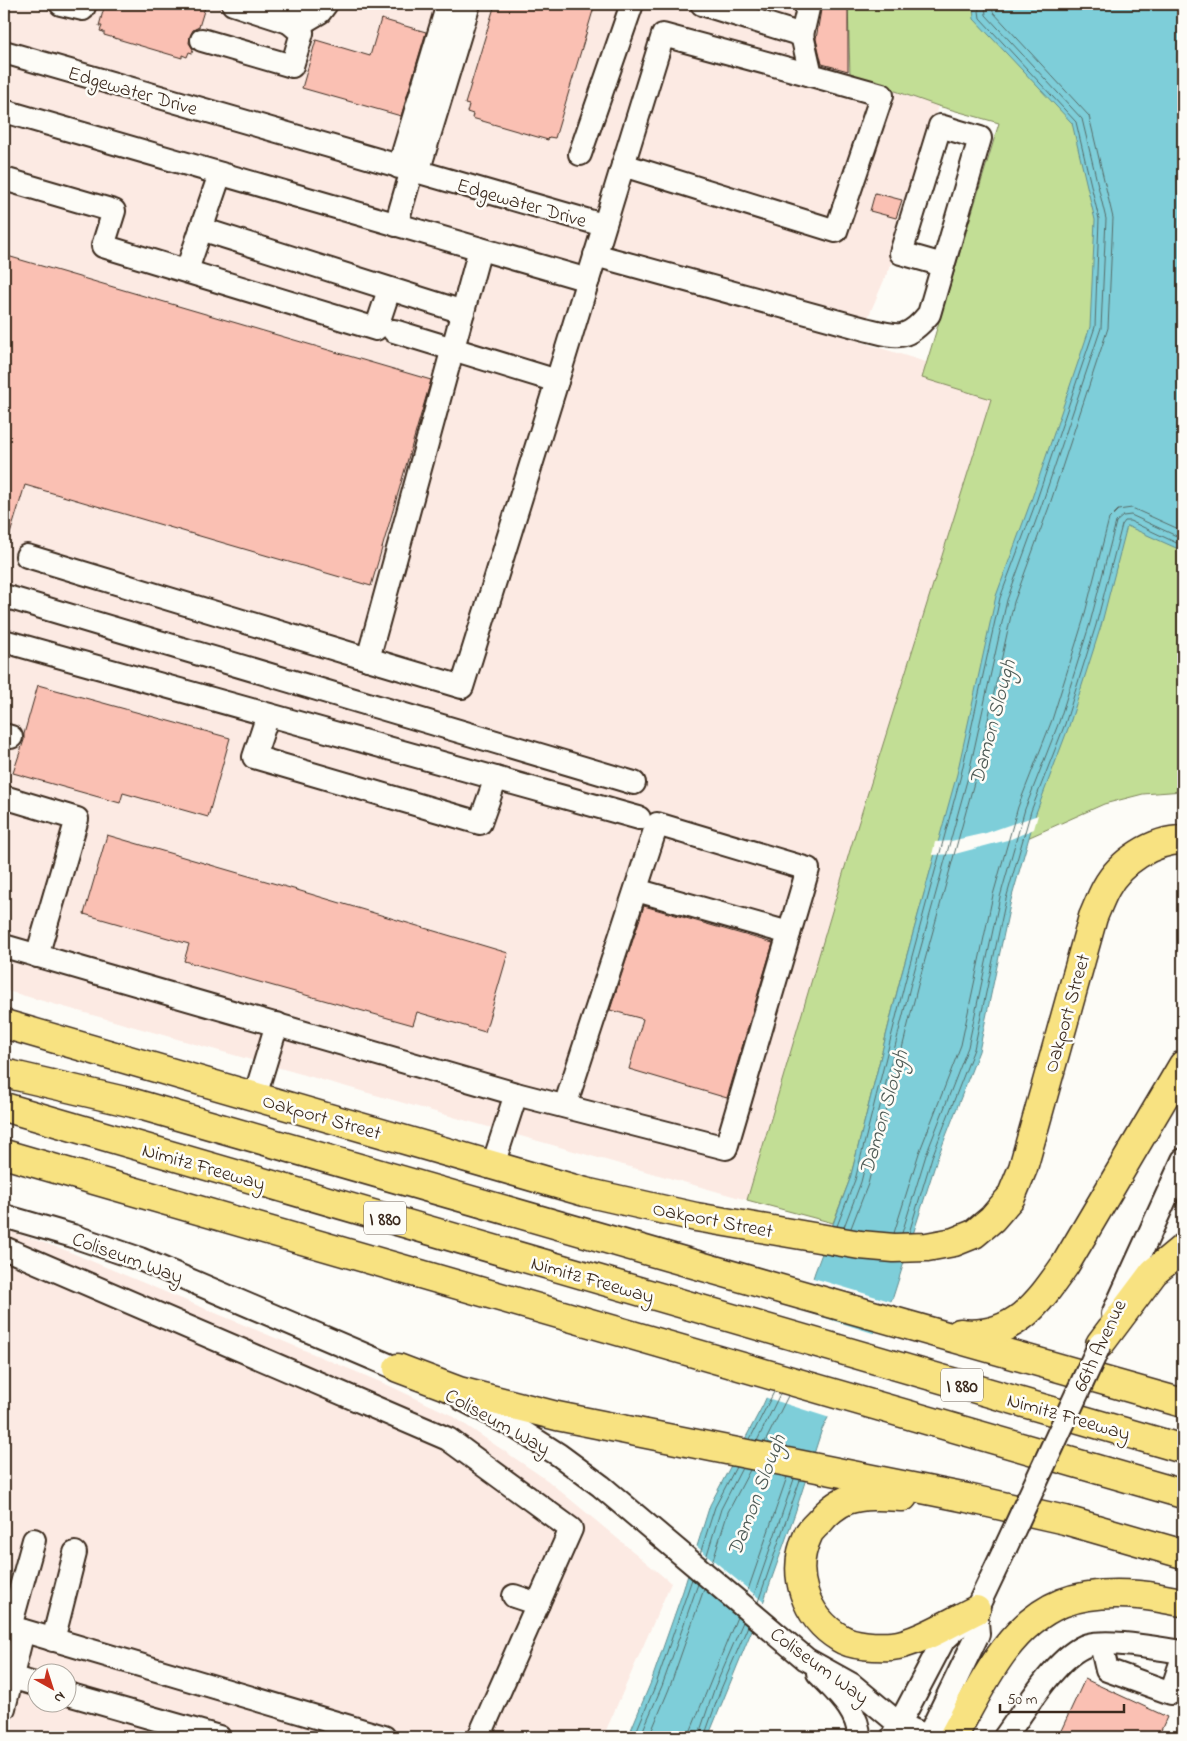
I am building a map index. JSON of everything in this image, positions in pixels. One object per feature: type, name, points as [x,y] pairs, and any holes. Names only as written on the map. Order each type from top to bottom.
[{"type":"main road","name":"Oakport Street","points":[[4,1024],[585,1192],[810,1238],[894,1248],[928,1247],[954,1242],[974,1234],[992,1219],[1011,1197],[1022,1168],[1093,917],[1106,887],[1124,865],[1146,850],[1174,840],[1183,840]]},
{"type":"main road","points":[[909,1326],[976,1335],[1000,1330],[1022,1316],[1044,1296],[1065,1265],[1183,1065]]},
{"type":"main road","points":[[4,1073],[133,1103],[1183,1403]]},
{"type":"main road","name":"Nimitz Freeway","points":[[4,1107],[1183,1449]]},
{"type":"main road","name":"I 880","points":[[4,1154],[1183,1494]]},
{"type":"main road","points":[[1100,1344],[1154,1272],[1183,1248]]},
{"type":"main road","points":[[398,1368],[459,1391],[557,1416],[967,1498],[1065,1520],[1183,1554]]},
{"type":"main road","points":[[967,1498],[870,1496],[846,1500],[825,1514],[808,1534],[801,1558],[800,1582],[809,1606],[822,1625],[841,1640],[867,1646],[893,1646],[908,1642],[976,1610]]},
{"type":"main road","points":[[953,1737],[1009,1644],[1034,1620],[1062,1603],[1086,1596],[1112,1594],[1139,1595],[1183,1602]]},
{"type":"street","points":[[61,4],[83,9],[85,4]]},
{"type":"street","points":[[233,4],[292,13]]},
{"type":"street","points":[[292,13],[298,25],[320,12],[326,4]]},
{"type":"street","points":[[396,225],[448,4]]},
{"type":"street","points":[[410,170],[469,4]]},
{"type":"street","points":[[580,154],[632,4]]},
{"type":"street","points":[[702,4],[802,35]]},
{"type":"street","points":[[809,4],[802,35],[811,75]]},
{"type":"street","points":[[202,40],[292,66],[302,33],[292,13]]},
{"type":"street","points":[[603,226],[663,35],[882,95],[836,231],[623,165]]},
{"type":"street","name":"Edgewater Drive","points":[[4,52],[603,226],[462,687],[368,659]]},
{"type":"street","points":[[4,112],[588,280]]},
{"type":"street","points":[[595,255],[892,336],[905,334],[918,327],[929,314],[980,138],[940,126],[901,253],[941,272]]},
{"type":"street","points":[[187,270],[220,174]]},
{"type":"street","points":[[4,179],[114,211],[103,246],[376,329],[389,290]]},
{"type":"street","points":[[201,229],[463,312]]},
{"type":"street","points":[[27,556],[368,659],[480,249]]},
{"type":"street","points":[[394,331],[557,381]]},
{"type":"street","points":[[4,596],[634,783]]},
{"type":"street","points":[[4,641],[639,818]]},
{"type":"street","points":[[268,715],[254,757],[480,822],[496,778]]},
{"type":"street","points":[[4,797],[77,819],[37,956]]},
{"type":"street","points":[[4,946],[516,1094],[726,1148],[808,869],[657,824],[565,1106]]},
{"type":"street","points":[[636,890],[789,933]]},
{"type":"street","points":[[255,1096],[277,1024]]},
{"type":"street","points":[[493,1165],[516,1094]]},
{"type":"street","name":"66th Avenue","points":[[896,1731],[943,1641],[976,1610],[1183,1160]]},
{"type":"street","name":"Coliseum Way","points":[[4,1216],[73,1236],[140,1259],[398,1368],[472,1403],[559,1455],[601,1486],[806,1659],[851,1684],[896,1731],[928,1737]]},
{"type":"street","points":[[4,1248],[448,1439],[571,1529],[480,1737]]},
{"type":"street","points":[[4,1708],[12,1628],[34,1540]]},
{"type":"street","points":[[53,1640],[75,1553]]},
{"type":"street","points":[[514,1596],[538,1604]]},
{"type":"street","name":"66th Avenue","points":[[928,1737],[978,1634],[976,1610]]},
{"type":"street","points":[[12,1628],[384,1737]]},
{"type":"street","points":[[1004,1737],[1057,1667],[1072,1653],[1089,1645],[1111,1643],[1183,1652]]},
{"type":"street","points":[[1101,1644],[1107,1670],[1171,1693],[1183,1657]]},
{"type":"street","points":[[806,1659],[854,1715],[859,1727],[859,1737]]},
{"type":"street","points":[[8,1676],[28,1682]]},
{"type":"street","points":[[78,1697],[219,1737]]},
{"type":"shaded area","points":[[4,4],[848,4],[850,75],[938,106],[891,264],[858,341],[1013,389],[850,850],[747,1200],[4,990]]},
{"type":"shaded area","points":[[4,1229],[65,1250],[390,1386],[451,1415],[547,1480],[671,1583],[603,1737],[4,1737]]},
{"type":"green space","points":[[848,4],[1183,4],[1183,791],[1143,794],[1104,804],[1005,848],[933,862],[900,980],[850,1179],[833,1223],[747,1200],[850,850],[991,399],[922,378],[999,123],[938,106],[850,75]]},
{"type":"water","name":"Damon Slough","points":[[973,4],[1183,4],[1183,551],[1127,526],[1101,626],[1069,726],[1036,813],[1011,900],[979,1051],[937,1159],[893,1297],[822,1429],[763,1603],[708,1737],[628,1737],[651,1682],[683,1591],[710,1505],[763,1405],[795,1334],[815,1272],[850,1179],[900,980],[957,774],[996,596],[1031,501],[1090,327],[1095,220],[1072,123],[974,19]]},
{"type":"pier","points":[[1038,815],[1034,829],[1011,839],[955,854],[932,855],[935,842],[951,841],[986,833]]},
{"type":"pier","points":[[810,1277],[893,1302],[880,1325],[802,1302]]},
{"type":"pier","points":[[800,1310],[876,1334],[830,1418],[764,1397]]},
{"type":"pier","points":[[695,1545],[766,1604],[755,1628],[687,1571]]},
{"type":"building","points":[[105,4],[206,4],[199,27],[193,30],[190,36],[189,43],[193,49],[192,53],[189,52],[187,57],[182,55],[182,58],[104,35],[104,32],[100,31],[102,26],[99,26]]},
{"type":"building","points":[[495,4],[595,4],[555,138],[549,137],[548,140],[472,118],[473,114],[467,112],[469,105],[465,104]]},
{"type":"building","points":[[822,4],[848,4],[848,71],[822,64],[816,39]]},
{"type":"building","points":[[381,19],[426,32],[401,116],[302,88],[316,40],[370,56]]},
{"type":"building","points":[[875,193],[902,200],[896,218],[870,211]]},
{"type":"building","points":[[4,255],[431,380],[371,586],[25,485],[7,544],[4,543]]},
{"type":"building","points":[[38,685],[230,738],[208,817],[123,793],[120,803],[13,773],[24,740]]},
{"type":"building","points":[[107,835],[508,953],[485,1032],[417,1012],[413,1025],[184,961],[189,944],[84,914]]},
{"type":"building","points":[[644,906],[773,943],[727,1098],[629,1069],[643,1019],[610,1010]]},
{"type":"building","points":[[1085,1679],[1167,1717],[1158,1737],[1058,1737]]}]
